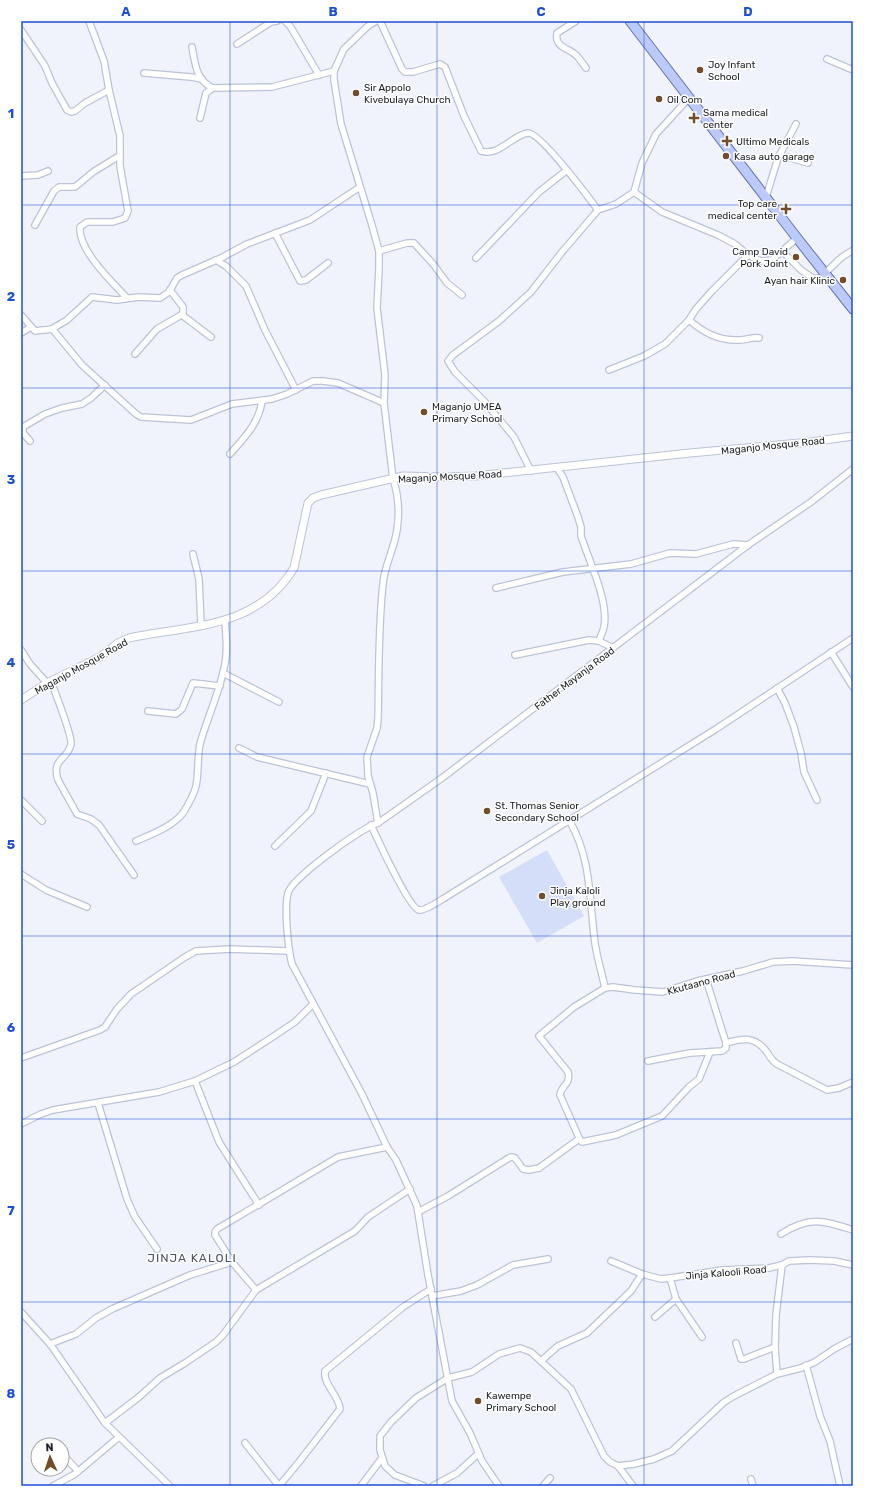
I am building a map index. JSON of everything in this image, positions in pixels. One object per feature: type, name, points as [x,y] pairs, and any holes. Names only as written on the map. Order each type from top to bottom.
[{"type":"main road","points":[[630,21],[853,309]]},
{"type":"street","points":[[89,21],[104,61],[120,136],[119,156],[128,211],[125,218],[113,222],[87,222],[80,227],[79,235],[94,262],[111,283],[127,298]]},
{"type":"street","points":[[238,44],[271,22],[277,21]]},
{"type":"street","points":[[285,21],[290,26],[319,75]]},
{"type":"street","points":[[376,21],[349,43],[344,49],[334,71],[335,93],[341,124],[379,251],[377,308],[385,375],[384,402],[393,479],[397,490],[398,520],[394,543],[386,567],[383,584],[380,624],[377,728],[367,758],[368,776],[378,823]]},
{"type":"street","points":[[380,21],[402,69],[405,72],[413,72],[440,64],[445,67],[464,116],[481,151],[491,152],[528,133],[537,136],[567,170],[598,210]]},
{"type":"street","points":[[576,21],[557,33],[556,36],[562,47],[575,54],[586,68]]},
{"type":"street","points":[[21,30],[45,66],[52,83],[67,110],[71,112],[75,111],[85,103],[109,90]]},
{"type":"street","points":[[192,48],[196,70],[202,80]]},
{"type":"street","points":[[827,59],[853,70]]},
{"type":"street","points":[[200,118],[206,93],[213,88],[272,87],[334,71]]},
{"type":"street","points":[[144,73],[191,77],[202,80],[213,88]]},
{"type":"street","points":[[531,471],[514,437],[484,402],[455,372],[448,361],[453,355],[499,321],[531,292],[562,252],[598,210],[616,204],[634,192],[642,163],[656,134],[689,98]]},
{"type":"street","points":[[766,197],[780,155],[796,124]]},
{"type":"street","points":[[780,155],[808,163]]},
{"type":"street","points":[[36,225],[54,191],[59,187],[75,187],[93,172],[119,156]]},
{"type":"street","points":[[476,258],[540,192],[567,170]]},
{"type":"street","points":[[21,176],[38,175],[48,172]]},
{"type":"street","points":[[21,315],[32,329],[38,331],[52,329],[67,320],[92,297],[117,300],[127,298],[160,298],[170,290],[177,278],[182,274],[216,260],[247,244],[310,220],[360,187]]},
{"type":"street","points":[[634,192],[662,212],[722,237],[735,244],[748,255],[761,261],[767,262],[776,258],[797,238]]},
{"type":"street","points":[[275,233],[300,281],[306,280],[328,263]]},
{"type":"street","points":[[379,251],[407,243],[414,243],[434,265],[447,283],[462,295]]},
{"type":"street","points":[[782,251],[800,270],[813,278],[827,276],[842,257],[853,250]]},
{"type":"street","points":[[609,370],[639,358],[665,344],[689,320],[696,309],[712,291],[748,255]]},
{"type":"street","points":[[216,260],[226,266],[246,286],[265,330],[296,390]]},
{"type":"street","points":[[135,354],[157,329],[182,315],[184,312],[183,307],[170,290]]},
{"type":"street","points":[[182,315],[212,336]]},
{"type":"street","points":[[689,320],[709,335],[724,339],[740,340],[759,338]]},
{"type":"street","points":[[21,333],[31,327]]},
{"type":"street","points":[[52,329],[82,365],[136,414],[147,418],[191,420],[232,404],[272,399],[296,390],[313,381],[338,383],[384,402]]},
{"type":"street","points":[[30,441],[23,433],[23,427],[45,414],[62,408],[82,404],[91,398],[104,385]]},
{"type":"street","points":[[230,454],[254,426],[260,414],[262,400]]},
{"type":"street","name":"Maganjo Mosque Road","points":[[21,700],[49,682],[100,656],[118,643],[129,638],[225,620],[243,614],[256,607],[288,578],[294,568],[308,503],[313,498],[321,495],[403,476],[443,477],[531,471],[690,453],[810,442],[853,436]]},
{"type":"street","points":[[557,468],[563,477],[578,517],[581,527],[581,536],[601,591],[604,609],[604,626],[599,642]]},
{"type":"street","name":"Father Mayanja Road","points":[[499,1486],[478,1454],[470,1433],[455,1407],[432,1296],[418,1212],[410,1189],[396,1160],[387,1148],[362,1094],[292,964],[289,951],[288,893],[291,888],[341,844],[371,825],[378,823],[454,770],[748,545],[811,502],[853,469]]},
{"type":"street","points":[[496,588],[563,572],[631,564],[670,552],[696,554],[733,544],[748,545]]},
{"type":"street","points":[[193,554],[199,579],[201,625]]},
{"type":"street","points":[[136,841],[164,828],[176,820],[189,802],[196,785],[200,744],[223,673],[226,645],[225,620]]},
{"type":"street","points":[[371,825],[412,906],[417,910],[422,910],[433,905],[716,729],[853,638]]},
{"type":"street","points":[[515,655],[590,640],[614,648]]},
{"type":"street","points":[[21,650],[30,664],[49,682],[61,708],[71,742],[69,749],[57,764],[56,774],[58,780],[77,814],[91,819],[99,825],[134,875]]},
{"type":"street","points":[[831,652],[853,687]]},
{"type":"street","points":[[223,673],[279,702]]},
{"type":"street","points":[[148,711],[176,714],[182,709],[193,683],[220,686]]},
{"type":"street","points":[[777,688],[785,703],[794,727],[804,772],[817,800]]},
{"type":"street","points":[[239,748],[261,758],[370,784]]},
{"type":"street","points":[[275,846],[311,811],[326,773]]},
{"type":"street","points":[[21,800],[42,821]]},
{"type":"street","points":[[569,820],[577,834],[586,867],[591,893],[595,944],[605,988],[574,1007],[539,1036],[568,1072],[568,1082],[561,1091],[560,1095],[579,1139],[582,1142],[585,1142],[610,1137],[662,1116],[689,1087],[699,1079],[710,1052]]},
{"type":"street","points":[[21,874],[46,890],[87,907]]},
{"type":"street","points":[[21,1058],[100,1030],[131,994],[184,957],[196,951],[230,949],[289,951]]},
{"type":"street","name":"Kkutaano Road","points":[[605,988],[613,987],[663,992],[706,979],[755,968],[774,962],[826,962],[853,965]]},
{"type":"street","points":[[648,1061],[690,1053],[724,1050],[726,1048],[726,1043],[706,979]]},
{"type":"street","points":[[21,1124],[41,1114],[159,1092],[195,1081],[234,1062],[271,1038],[295,1022],[313,1004]]},
{"type":"street","points":[[726,1043],[741,1039],[754,1041],[761,1045],[777,1064],[827,1090],[833,1090],[853,1082]]},
{"type":"street","points":[[195,1081],[219,1142],[259,1205]]},
{"type":"street","points":[[98,1103],[127,1199],[135,1217],[157,1249]]},
{"type":"street","points":[[418,1212],[448,1196],[509,1158],[515,1158],[523,1169],[539,1168],[579,1139]]},
{"type":"street","points":[[256,1290],[232,1262],[215,1235],[217,1229],[338,1157],[387,1148]]},
{"type":"street","points":[[106,1423],[160,1378],[210,1347],[220,1338],[256,1290],[355,1231],[368,1217],[410,1189]]},
{"type":"street","points":[[781,1234],[793,1227],[811,1221],[853,1230]]},
{"type":"street","points":[[432,1296],[461,1291],[477,1285],[513,1265],[548,1259]]},
{"type":"street","name":"Jinja Kalooli Road","points":[[611,1261],[642,1274],[662,1279],[722,1270],[769,1268],[782,1265],[789,1261],[834,1261],[853,1265]]},
{"type":"street","points":[[50,1344],[76,1334],[101,1315],[119,1306],[190,1275],[232,1262]]},
{"type":"street","points":[[777,1374],[775,1347],[776,1315],[782,1265]]},
{"type":"street","points":[[541,1361],[558,1346],[587,1333],[631,1291],[642,1274]]},
{"type":"street","points":[[670,1278],[676,1299],[702,1337]]},
{"type":"street","points":[[245,1443],[279,1486],[340,1409],[339,1403],[325,1378],[325,1372],[403,1307],[431,1289]]},
{"type":"street","points":[[655,1317],[676,1299]]},
{"type":"street","points":[[21,1312],[50,1344],[106,1423],[170,1486]]},
{"type":"street","points":[[618,1466],[654,1459],[672,1451],[723,1403],[733,1396],[777,1374],[801,1368],[815,1362],[834,1349],[853,1340]]},
{"type":"street","points":[[736,1343],[741,1359],[775,1347]]},
{"type":"street","points":[[424,1486],[395,1475],[385,1466],[382,1458],[380,1436],[391,1422],[416,1398],[448,1378],[472,1372],[499,1354],[520,1348],[531,1352],[571,1389],[604,1456],[610,1462],[618,1466],[633,1486]]},
{"type":"street","points":[[806,1365],[820,1416],[830,1440],[840,1486]]},
{"type":"street","points":[[54,1486],[67,1480],[78,1472],[119,1437]]},
{"type":"street","points":[[434,1486],[457,1473],[478,1454]]},
{"type":"street","points":[[361,1486],[382,1458]]},
{"type":"street","points":[[70,1463],[78,1472]]},
{"type":"street","points":[[543,1486],[550,1478]]},
{"type":"street","points":[[752,1479],[753,1486]]},
{"type":"shaded area","name":"Jinja Kaloli Play ground","points":[[547,850],[584,916],[537,943],[499,877]]},
{"type":"place","name":"Joy Infant School","points":[[700,70]]},
{"type":"place","name":"Sir Appolo Kivebulaya Church","points":[[356,93]]},
{"type":"place","name":"Oil Com","points":[[659,99]]},
{"type":"place","name":"Sama medical center","points":[[694,118]]},
{"type":"place","name":"Ultimo Medicals","points":[[727,141]]},
{"type":"place","name":"Kasa auto garage","points":[[726,156]]},
{"type":"place","name":"Top care medical center","points":[[786,209]]},
{"type":"place","name":"Camp David Pork Joint","points":[[796,257]]},
{"type":"place","name":"Ayan hair Klinic","points":[[843,280]]},
{"type":"place","name":"Maganjo UMEA Primary School","points":[[424,412]]},
{"type":"place","name":"St. Thomas Senior Secondary School","points":[[487,811]]},
{"type":"place","name":"Jinja Kaloli Play ground","points":[[542,896]]},
{"type":"place","name":"Kawempe Primary School","points":[[478,1401]]},
{"type":"district","name":"JINJA KALOLI","points":[[192,1258]]}]
